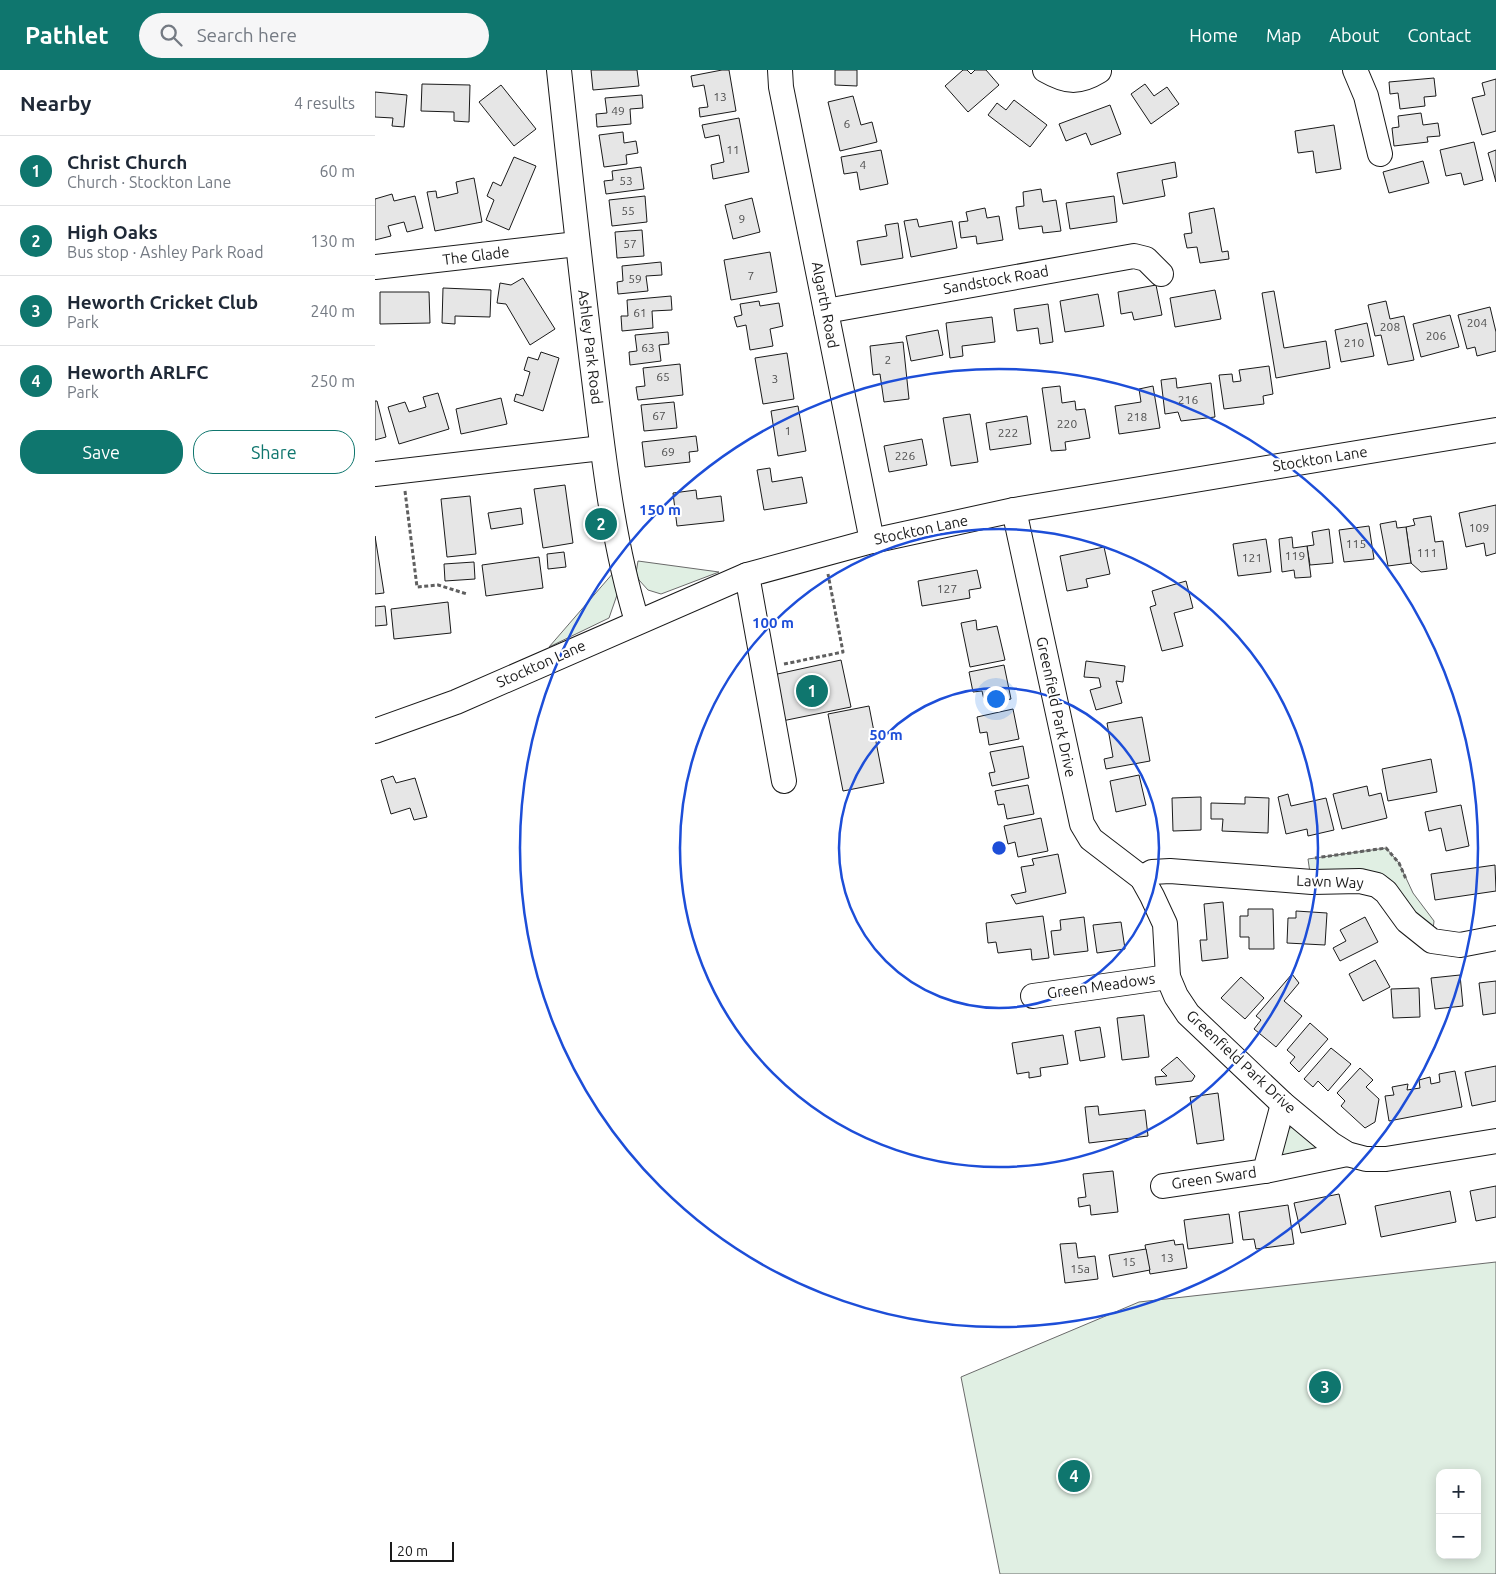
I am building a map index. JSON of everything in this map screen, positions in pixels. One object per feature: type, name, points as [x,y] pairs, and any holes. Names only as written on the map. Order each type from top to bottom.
[{"type":"street","name":"Ashley Park Road","points":[[559,70],[577,244],[602,448],[627,591],[637,622]]},
{"type":"street","name":"Algarth Road","points":[[780,70],[781,87],[872,541]]},
{"type":"street","points":[[1046,70],[1059,78],[1074,80],[1085,79],[1099,71]]},
{"type":"street","points":[[1355,70],[1367,96],[1380,154]]},
{"type":"street","name":"The Glade","points":[[375,267],[577,244]]},
{"type":"street","name":"Sandstock Road","points":[[826,311],[1134,256],[1146,259],[1161,274]]},
{"type":"street","name":"Stockton Lane","points":[[375,730],[456,702],[747,575],[872,541],[1014,510],[1496,430]]},
{"type":"street","points":[[375,474],[602,448]]},
{"type":"street","name":"Greenfield Park Drive","points":[[1014,510],[1082,824],[1091,839],[1142,878],[1162,914],[1165,924],[1168,977],[1176,996],[1188,1014],[1283,1104],[1331,1144],[1347,1154],[1366,1158],[1386,1159],[1496,1141]]},
{"type":"street","points":[[747,575],[784,781]]},
{"type":"street","name":"Lawn Way","points":[[1142,878],[1152,872],[1170,871],[1312,882],[1360,881],[1377,885],[1386,892],[1407,921],[1432,941],[1460,945],[1496,938]]},
{"type":"street","name":"Green Meadows","points":[[1033,996],[1168,977]]},
{"type":"street","name":"Green Sward","points":[[1265,1171],[1283,1104]]},
{"type":"street","name":"Green Sward","points":[[1163,1186],[1265,1171],[1347,1154]]},
{"type":"path","points":[[402,471],[417,587],[438,585],[467,594]]},
{"type":"path","points":[[764,669],[843,652],[824,554]]},
{"type":"green space","points":[[638,561],[719,572],[661,594],[648,590],[639,580],[636,573]]},
{"type":"green space","points":[[614,572],[617,595],[609,618],[549,647]]},
{"type":"green space","points":[[1386,848],[1399,863],[1413,893],[1434,921],[1433,930],[1414,913],[1389,883],[1310,873],[1308,859]]},
{"type":"green space","points":[[1293,1127],[1318,1145],[1318,1149],[1285,1161],[1277,1151],[1287,1129]]},
{"type":"green space","points":[[1496,1262],[1496,1574],[1000,1574],[961,1377],[1139,1302]]},
{"type":"building","points":[[591,70],[637,70],[639,86],[593,90]]},
{"type":"building","points":[[729,70],[736,111],[700,117],[699,108],[708,107],[704,85],[693,87],[691,76]]},
{"type":"building","points":[[835,70],[857,70],[857,86],[835,85]]},
{"type":"building","points":[[963,70],[967,70],[971,74],[975,70],[986,70],[999,85],[968,112],[945,86]]},
{"type":"building","points":[[1434,78],[1436,96],[1424,97],[1425,106],[1400,109],[1398,93],[1390,94],[1389,82]]},
{"type":"building","points":[[1496,79],[1496,131],[1482,135],[1472,98],[1485,95],[1482,83]]},
{"type":"building","points":[[422,84],[470,85],[469,122],[454,121],[454,112],[421,111]]},
{"type":"building","points":[[1145,84],[1154,96],[1167,87],[1179,104],[1151,124],[1131,94]]},
{"type":"building","points":[[501,85],[536,129],[514,146],[479,102]]},
{"type":"building","points":[[375,92],[407,95],[404,127],[392,126],[393,118],[375,117]]},
{"type":"building","points":[[642,95],[643,108],[630,109],[631,124],[597,127],[596,114],[607,113],[605,98]]},
{"type":"building","points":[[853,96],[861,125],[872,122],[877,142],[840,151],[828,102]]},
{"type":"building","points":[[1014,100],[1047,125],[1030,147],[988,115],[997,103],[1006,110]]},
{"type":"building","points":[[1110,105],[1121,134],[1091,145],[1086,133],[1066,141],[1059,124]]},
{"type":"building","points":[[1421,113],[1423,125],[1438,123],[1440,136],[1427,137],[1428,142],[1394,146],[1392,128],[1399,127],[1398,116]]},
{"type":"building","points":[[739,118],[749,172],[713,179],[711,165],[724,162],[719,135],[705,138],[702,125]]},
{"type":"building","points":[[1334,125],[1341,169],[1316,173],[1313,151],[1298,153],[1295,131]]},
{"type":"building","points":[[623,132],[624,143],[636,141],[638,153],[626,155],[627,164],[604,167],[599,135]]},
{"type":"building","points":[[1474,142],[1483,180],[1464,185],[1461,173],[1446,176],[1440,150]]},
{"type":"building","points":[[881,150],[888,184],[860,190],[857,172],[844,174],[841,157]]},
{"type":"building","points":[[1496,150],[1496,182],[1488,153]]},
{"type":"building","points":[[514,157],[536,166],[509,230],[486,220],[494,200],[487,196],[493,182],[501,186]]},
{"type":"building","points":[[1423,161],[1429,183],[1389,193],[1383,172]]},
{"type":"building","points":[[1175,162],[1177,177],[1162,180],[1165,196],[1123,204],[1117,173]]},
{"type":"building","points":[[641,167],[644,189],[606,194],[604,181],[613,180],[612,171]]},
{"type":"building","points":[[474,178],[482,222],[435,231],[427,192],[436,191],[437,198],[458,193],[456,182]]},
{"type":"building","points":[[1041,189],[1043,202],[1056,200],[1061,231],[1043,233],[1042,226],[1019,229],[1016,207],[1024,206],[1023,192]]},
{"type":"building","points":[[392,194],[394,201],[415,196],[423,228],[407,232],[404,222],[388,226],[391,236],[375,240],[375,199]]},
{"type":"building","points":[[645,196],[647,222],[612,226],[609,200]]},
{"type":"building","points":[[1114,196],[1117,222],[1070,229],[1066,203]]},
{"type":"building","points":[[752,198],[760,232],[733,239],[725,205]]},
{"type":"building","points":[[985,208],[987,218],[999,216],[1003,240],[977,244],[976,236],[961,238],[959,222],[968,221],[966,212]]},
{"type":"building","points":[[1214,208],[1222,252],[1228,251],[1229,259],[1200,263],[1197,247],[1187,248],[1184,234],[1192,233],[1189,213]]},
{"type":"building","points":[[917,219],[919,227],[952,221],[957,248],[911,257],[904,221]]},
{"type":"building","points":[[898,223],[903,258],[861,265],[857,241],[887,236],[885,225]]},
{"type":"building","points":[[642,230],[644,256],[617,258],[615,232]]},
{"type":"building","points":[[770,252],[777,292],[731,300],[724,260]]},
{"type":"building","points":[[661,262],[662,275],[646,276],[648,291],[618,294],[617,282],[623,281],[622,266]]},
{"type":"building","points":[[523,278],[555,329],[530,345],[506,304],[497,303],[500,283],[511,285]]},
{"type":"building","points":[[1156,285],[1162,315],[1134,320],[1132,312],[1121,314],[1118,292]]},
{"type":"building","points":[[443,288],[491,290],[490,317],[455,316],[455,324],[442,323]]},
{"type":"building","points":[[1215,290],[1221,319],[1175,327],[1170,298]]},
{"type":"building","points":[[1274,291],[1284,348],[1326,341],[1330,368],[1276,378],[1262,293]]},
{"type":"building","points":[[380,292],[429,292],[430,323],[380,324]]},
{"type":"building","points":[[1098,294],[1104,326],[1065,332],[1060,301]]},
{"type":"building","points":[[671,296],[672,310],[652,311],[653,328],[622,331],[621,316],[628,316],[627,300]]},
{"type":"building","points":[[759,301],[760,306],[779,303],[783,326],[770,329],[773,346],[750,350],[746,325],[737,327],[734,317],[742,315],[740,304]]},
{"type":"building","points":[[1386,301],[1390,319],[1404,316],[1414,360],[1388,365],[1381,335],[1375,336],[1368,305]]},
{"type":"building","points":[[1048,304],[1053,342],[1040,344],[1038,328],[1017,331],[1014,309]]},
{"type":"building","points":[[1490,307],[1496,332],[1496,351],[1477,356],[1475,347],[1467,349],[1458,315]]},
{"type":"building","points":[[1450,315],[1459,347],[1421,357],[1413,324]]},
{"type":"building","points":[[992,317],[995,342],[962,346],[963,356],[950,358],[946,323]]},
{"type":"building","points":[[1367,323],[1374,356],[1341,362],[1335,330]]},
{"type":"building","points":[[938,330],[943,355],[911,361],[906,336]]},
{"type":"building","points":[[668,332],[669,344],[659,345],[661,361],[630,365],[629,352],[637,351],[635,335]]},
{"type":"building","points":[[903,342],[909,399],[884,402],[880,374],[873,375],[870,346]]},
{"type":"building","points":[[541,352],[559,358],[543,411],[514,401],[516,394],[523,396],[530,372],[524,370],[528,357],[538,360]]},
{"type":"building","points":[[787,353],[794,399],[763,404],[755,358]]},
{"type":"building","points":[[680,364],[683,395],[638,400],[636,387],[645,386],[643,368]]},
{"type":"building","points":[[1269,366],[1273,394],[1263,396],[1264,404],[1224,409],[1219,375],[1232,374],[1233,382],[1241,381],[1239,370]]},
{"type":"building","points":[[1176,378],[1177,388],[1211,383],[1215,417],[1181,421],[1178,412],[1165,414],[1161,380]]},
{"type":"building","points":[[1060,386],[1062,403],[1075,401],[1076,410],[1085,409],[1090,438],[1065,442],[1066,450],[1051,451],[1042,388]]},
{"type":"building","points":[[1153,386],[1160,428],[1119,434],[1115,406],[1141,402],[1139,389]]},
{"type":"building","points":[[438,393],[449,429],[399,444],[388,407],[405,402],[409,412],[426,407],[423,397]]},
{"type":"building","points":[[501,398],[507,424],[461,434],[456,409]]},
{"type":"building","points":[[375,401],[377,401],[386,437],[375,440]]},
{"type":"building","points":[[674,402],[677,428],[644,431],[641,405]]},
{"type":"building","points":[[798,406],[806,451],[778,456],[771,411]]},
{"type":"building","points":[[970,414],[978,462],[951,466],[943,418]]},
{"type":"building","points":[[1027,416],[1031,444],[990,450],[986,423]]},
{"type":"building","points":[[696,436],[698,451],[689,452],[690,462],[645,467],[642,442]]},
{"type":"building","points":[[922,439],[927,465],[889,472],[884,446]]},
{"type":"building","points":[[770,468],[772,482],[802,477],[807,503],[764,510],[757,470]]},
{"type":"building","points":[[565,485],[573,543],[543,548],[534,489]]},
{"type":"building","points":[[696,490],[697,499],[721,496],[724,521],[677,526],[673,493]]},
{"type":"building","points":[[470,496],[476,554],[447,557],[441,499]]},
{"type":"building","points":[[1496,505],[1496,553],[1486,556],[1484,543],[1466,547],[1459,513]]},
{"type":"building","points":[[521,508],[523,524],[491,529],[488,513]]},
{"type":"building","points":[[1431,516],[1435,542],[1443,541],[1447,569],[1421,572],[1411,563],[1406,527],[1415,525],[1413,519]]},
{"type":"building","points":[[1396,521],[1397,528],[1406,527],[1411,563],[1388,566],[1380,524]]},
{"type":"building","points":[[1369,526],[1374,559],[1344,562],[1339,530]]},
{"type":"building","points":[[1329,529],[1333,563],[1310,565],[1307,546],[1314,545],[1312,532]]},
{"type":"building","points":[[375,536],[384,593],[375,594]]},
{"type":"building","points":[[1292,537],[1293,548],[1307,546],[1311,577],[1295,578],[1294,570],[1282,572],[1279,539]]},
{"type":"building","points":[[1266,539],[1271,572],[1238,576],[1233,544]]},
{"type":"building","points":[[1104,547],[1110,574],[1086,579],[1088,587],[1067,591],[1060,556]]},
{"type":"building","points":[[564,552],[566,567],[548,569],[547,554]]},
{"type":"building","points":[[539,557],[543,588],[486,596],[482,565]]},
{"type":"building","points":[[474,562],[475,579],[445,581],[444,564]]},
{"type":"building","points":[[977,570],[981,588],[969,590],[970,598],[922,606],[918,581]]},
{"type":"building","points":[[1186,581],[1193,608],[1174,613],[1183,646],[1162,651],[1150,607],[1156,605],[1152,591]]},
{"type":"building","points":[[448,602],[451,633],[394,639],[391,609]]},
{"type":"building","points":[[385,606],[387,625],[375,626],[375,607]]},
{"type":"building","points":[[976,620],[977,630],[997,626],[1005,660],[970,667],[961,623]]},
{"type":"building","points":[[841,660],[851,707],[782,721],[773,675]]},
{"type":"building","points":[[1086,661],[1125,666],[1123,682],[1116,681],[1122,703],[1096,710],[1090,690],[1101,687],[1099,678],[1084,677]]},
{"type":"building","points":[[1004,665],[1011,699],[985,704],[982,691],[973,692],[969,672]]},
{"type":"building","points":[[869,706],[884,783],[843,791],[828,714]]},
{"type":"building","points":[[1013,709],[1019,739],[989,745],[987,732],[980,733],[977,717]]},
{"type":"building","points":[[1142,717],[1150,761],[1106,769],[1104,759],[1113,757],[1107,723]]},
{"type":"building","points":[[1023,746],[1029,778],[992,786],[989,773],[995,772],[990,752]]},
{"type":"building","points":[[1431,759],[1437,792],[1388,801],[1382,769]]},
{"type":"building","points":[[1139,775],[1146,805],[1116,812],[1110,781]]},
{"type":"building","points":[[393,776],[396,783],[415,778],[427,817],[414,820],[410,808],[391,814],[381,780]]},
{"type":"building","points":[[1028,785],[1034,814],[1007,819],[1004,804],[998,805],[995,791]]},
{"type":"building","points":[[1367,786],[1369,796],[1381,793],[1387,818],[1342,829],[1333,794]]},
{"type":"building","points":[[1288,794],[1291,806],[1326,798],[1334,830],[1308,836],[1307,829],[1286,834],[1278,797]]},
{"type":"building","points":[[1201,797],[1201,830],[1173,831],[1172,798]]},
{"type":"building","points":[[1245,797],[1269,798],[1268,833],[1222,831],[1223,819],[1211,819],[1211,803],[1245,804]]},
{"type":"building","points":[[1461,805],[1469,846],[1446,851],[1441,828],[1429,831],[1425,812]]},
{"type":"building","points":[[1041,818],[1048,851],[1018,857],[1015,842],[1008,844],[1004,826]]},
{"type":"building","points":[[1058,854],[1066,893],[1016,904],[1011,895],[1026,892],[1021,867],[1034,865],[1032,859]]},
{"type":"building","points":[[1495,865],[1496,891],[1435,900],[1431,874]]},
{"type":"building","points":[[1223,902],[1228,958],[1202,961],[1200,940],[1207,940],[1204,904]]},
{"type":"building","points":[[1248,909],[1273,909],[1274,949],[1249,949],[1249,937],[1240,937],[1240,916],[1248,916]]},
{"type":"building","points":[[1296,911],[1327,913],[1325,945],[1287,943],[1288,918],[1296,918]]},
{"type":"building","points":[[1043,916],[1049,958],[1032,960],[1031,949],[998,953],[996,942],[988,943],[986,923]]},
{"type":"building","points":[[1084,917],[1088,951],[1054,955],[1051,931],[1061,930],[1060,920]]},
{"type":"building","points":[[1365,917],[1378,942],[1340,961],[1333,948],[1346,941],[1340,930]]},
{"type":"building","points":[[1121,922],[1125,949],[1097,953],[1093,925]]},
{"type":"building","points":[[1375,960],[1390,987],[1363,1001],[1349,974]]},
{"type":"building","points":[[1292,974],[1299,983],[1284,1001],[1302,1016],[1276,1047],[1254,1029],[1261,1020],[1256,1016]]},
{"type":"building","points":[[1460,975],[1463,1006],[1435,1009],[1431,978]]},
{"type":"building","points":[[1241,977],[1264,998],[1245,1019],[1221,998]]},
{"type":"building","points":[[1496,981],[1496,1013],[1483,1015],[1479,983]]},
{"type":"building","points":[[1419,988],[1420,1017],[1393,1018],[1391,989]]},
{"type":"building","points":[[1144,1015],[1149,1057],[1122,1060],[1117,1018]]},
{"type":"building","points":[[1310,1023],[1328,1039],[1299,1072],[1290,1063],[1295,1057],[1287,1050]]},
{"type":"building","points":[[1100,1027],[1105,1057],[1080,1061],[1075,1031]]},
{"type":"building","points":[[1063,1035],[1068,1064],[1040,1068],[1041,1076],[1029,1078],[1029,1072],[1017,1074],[1012,1043]]},
{"type":"building","points":[[1331,1048],[1351,1064],[1328,1091],[1318,1081],[1313,1087],[1304,1079]]},
{"type":"building","points":[[1177,1057],[1195,1076],[1192,1081],[1156,1085],[1155,1077],[1167,1076],[1161,1070]]},
{"type":"building","points":[[1496,1066],[1496,1101],[1472,1106],[1465,1072]]},
{"type":"building","points":[[1360,1068],[1373,1080],[1366,1087],[1379,1099],[1375,1122],[1365,1128],[1341,1106],[1345,1101],[1337,1093]]},
{"type":"building","points":[[1455,1071],[1462,1107],[1389,1121],[1385,1096],[1394,1095],[1392,1087],[1408,1084],[1407,1090],[1420,1088],[1419,1080],[1430,1077],[1431,1084],[1440,1082],[1439,1074]]},
{"type":"building","points":[[1218,1093],[1224,1140],[1197,1144],[1190,1097]]},
{"type":"building","points":[[1098,1106],[1099,1115],[1145,1110],[1148,1136],[1089,1143],[1085,1107]]},
{"type":"building","points":[[1113,1171],[1118,1212],[1091,1215],[1090,1205],[1079,1207],[1078,1198],[1086,1197],[1083,1174]]},
{"type":"building","points":[[1496,1186],[1496,1217],[1476,1221],[1470,1191]]},
{"type":"building","points":[[1450,1191],[1456,1222],[1381,1237],[1375,1206]]},
{"type":"building","points":[[1339,1194],[1346,1224],[1301,1233],[1294,1203]]},
{"type":"building","points":[[1288,1205],[1294,1244],[1256,1249],[1254,1239],[1243,1240],[1239,1212]]},
{"type":"building","points":[[1229,1214],[1233,1243],[1188,1249],[1184,1220]]},
{"type":"building","points":[[1174,1240],[1175,1245],[1183,1244],[1187,1268],[1150,1274],[1145,1245]]},
{"type":"building","points":[[1076,1243],[1078,1258],[1095,1256],[1098,1279],[1065,1283],[1060,1244]]},
{"type":"building","points":[[1146,1249],[1150,1270],[1113,1277],[1109,1255]]},
{"type":"place","name":"High Oaks","points":[[601,524]]},
{"type":"place","name":"Christ Church","points":[[812,691]]},
{"type":"place","name":"Heworth Cricket Club","points":[[1325,1387]]},
{"type":"place","name":"Heworth ARLFC","points":[[1074,1476]]}]
